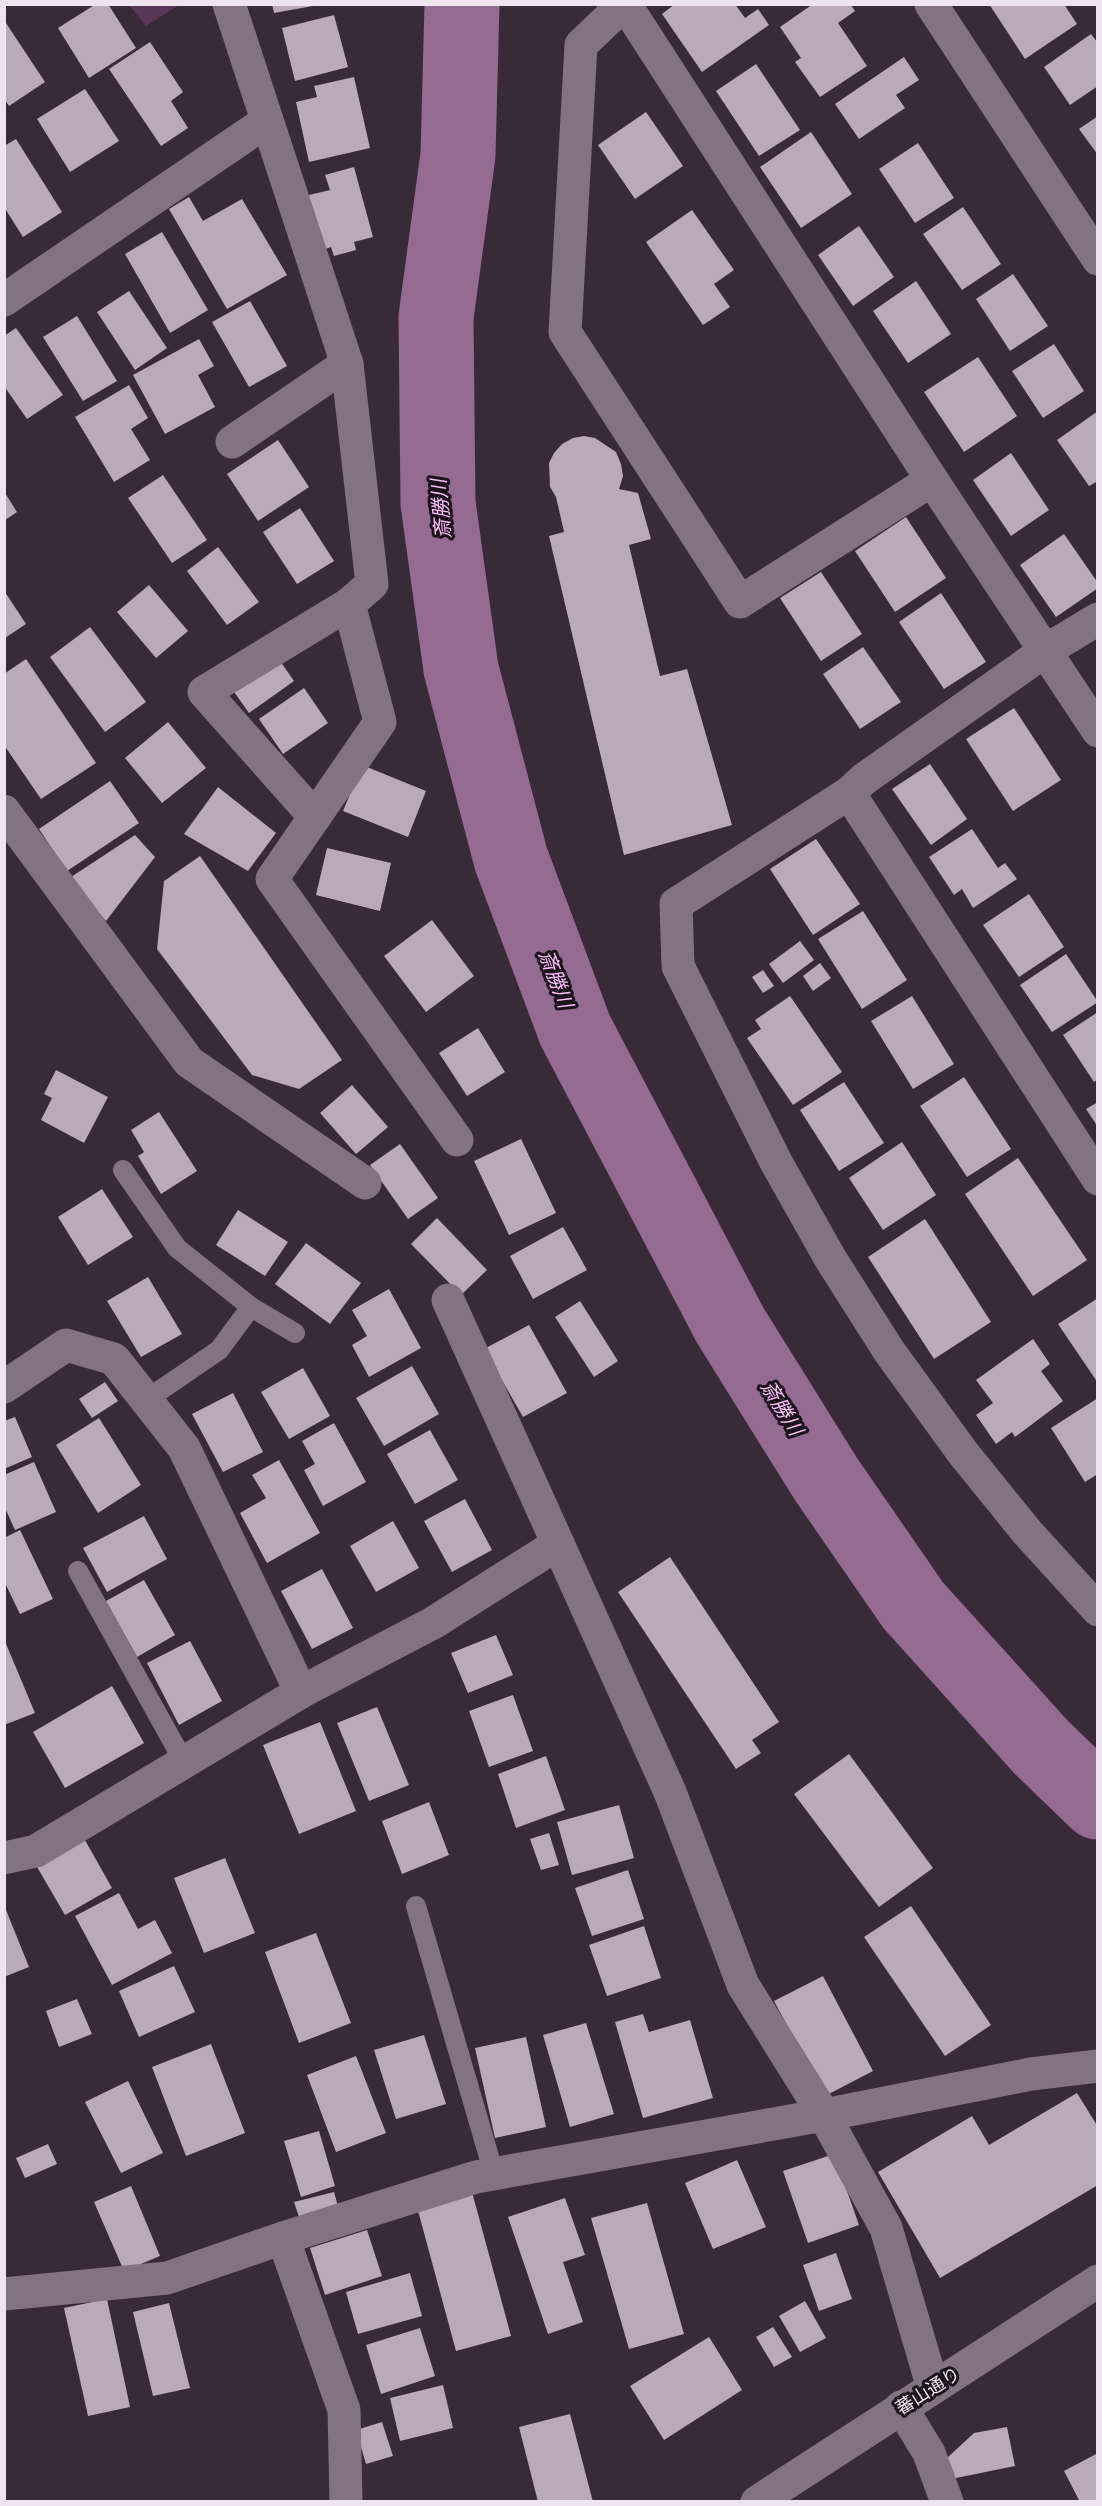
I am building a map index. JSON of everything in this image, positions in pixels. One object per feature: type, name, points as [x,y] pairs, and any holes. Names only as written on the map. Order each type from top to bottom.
[{"type":"street","points":[[229,4],[348,364],[372,584],[349,604],[204,692],[315,817]]},
{"type":"street","points":[[932,480],[740,602],[565,332],[581,45],[624,4],[932,480],[1098,731]]},
{"type":"street","points":[[932,4],[1098,259]]},
{"type":"street","points":[[4,300],[267,122]]},
{"type":"street","points":[[232,442],[348,364]]},
{"type":"street","points":[[349,604],[380,722],[272,879],[457,1140]]},
{"type":"street","points":[[1098,619],[1045,651],[864,779],[849,793],[676,904],[678,966],[776,1162],[830,1258],[889,1351],[963,1453],[1027,1532],[1098,1610]]},
{"type":"street","points":[[849,793],[1098,1179]]},
{"type":"street","points":[[4,811],[189,1062],[365,1183]]},
{"type":"street","points":[[448,1300],[670,1792],[743,1985],[824,2115],[886,2228],[933,2388]]},
{"type":"street","points":[[4,1387],[66,1345],[114,1359],[184,1448],[301,1692]]},
{"type":"street","points":[[4,1858],[36,1851],[301,1692],[433,1623],[558,1544]]},
{"type":"street","points":[[4,2294],[167,2278],[283,2238],[476,2177],[824,2115],[1031,2074],[1098,2066]]},
{"type":"street","points":[[283,2238],[344,2410],[346,2502]]},
{"type":"street","name":"蕃山通り","points":[[757,2502],[1098,2281]]},
{"type":"street","points":[[902,2407],[929,2453],[947,2502]]},
{"type":"lane","points":[[123,1170],[177,1248],[251,1307],[295,1333]]},
{"type":"lane","points":[[146,1400],[219,1350],[251,1307]]},
{"type":"lane","points":[[78,1572],[184,1762]]},
{"type":"lane","points":[[416,1906],[494,2174]]},
{"type":"shaded area","points":[[129,5],[179,5],[146,26]]},
{"type":"building","points":[[96,4],[108,4],[136,48],[89,78],[58,28]]},
{"type":"building","points":[[272,4],[313,4],[313,6],[274,13]]},
{"type":"building","points":[[675,4],[735,4],[745,18],[758,9],[769,25],[702,72],[662,14]]},
{"type":"building","points":[[813,4],[850,4],[855,11],[838,23],[867,66],[820,97],[795,62],[801,58],[780,27]]},
{"type":"building","points":[[989,4],[1064,4],[1077,24],[1025,59]]},
{"type":"building","points":[[334,15],[348,67],[295,81],[282,28]]},
{"type":"building","points":[[4,20],[45,82],[9,106],[4,99]]},
{"type":"building","points":[[1091,34],[1098,43],[1098,86],[1070,105],[1044,67]]},
{"type":"building","points":[[150,42],[183,92],[171,101],[188,128],[161,146],[109,69]]},
{"type":"building","points":[[904,57],[919,80],[896,95],[905,108],[859,139],[835,104]]},
{"type":"building","points":[[756,64],[800,130],[759,156],[716,91]]},
{"type":"building","points":[[354,77],[370,148],[309,162],[296,102],[317,97],[314,86]]},
{"type":"building","points":[[85,89],[119,141],[70,172],[37,119]]},
{"type":"building","points":[[646,112],[683,166],[635,199],[598,145]]},
{"type":"building","points":[[1098,116],[1098,155],[1079,129]]},
{"type":"building","points":[[811,132],[852,194],[801,228],[760,167]]},
{"type":"building","points":[[16,139],[62,212],[23,237],[4,207],[4,146]]},
{"type":"building","points":[[918,143],[954,198],[915,223],[879,169]]},
{"type":"building","points":[[354,167],[373,237],[354,242],[356,250],[334,256],[331,247],[320,251],[305,196],[330,190],[325,175]]},
{"type":"building","points":[[189,197],[203,221],[242,199],[287,275],[227,309],[169,209]]},
{"type":"building","points":[[963,207],[1001,264],[962,290],[923,234]]},
{"type":"building","points":[[692,210],[734,270],[714,284],[730,307],[703,325],[646,242]]},
{"type":"building","points":[[859,226],[894,277],[853,306],[818,255]]},
{"type":"building","points":[[162,232],[208,310],[170,333],[125,254]]},
{"type":"building","points":[[1013,274],[1048,326],[1010,351],[976,299]]},
{"type":"building","points":[[916,281],[951,334],[908,363],[873,311]]},
{"type":"building","points":[[129,291],[167,348],[135,370],[97,312]]},
{"type":"building","points":[[250,301],[287,366],[249,387],[212,322]]},
{"type":"building","points":[[77,316],[117,381],[83,401],[43,337]]},
{"type":"building","points":[[16,328],[63,395],[27,419],[4,386],[4,336]]},
{"type":"building","points":[[199,339],[214,366],[198,375],[215,407],[165,434],[133,375]]},
{"type":"building","points":[[1054,344],[1084,391],[1043,418],[1012,371]]},
{"type":"building","points":[[978,357],[1017,416],[964,452],[924,392]]},
{"type":"building","points":[[129,385],[148,418],[131,429],[150,460],[114,482],[75,417]]},
{"type":"building","points":[[1098,411],[1098,481],[1089,486],[1057,440]]},
{"type":"building","points":[[584,436],[595,438],[616,452],[623,476],[619,489],[638,493],[651,539],[629,545],[660,676],[687,669],[732,825],[624,855],[549,536],[564,532],[556,497],[550,487],[549,463],[562,444],[573,438]]},
{"type":"building","points":[[278,440],[309,487],[258,521],[227,474]]},
{"type":"building","points":[[1011,453],[1049,510],[1011,536],[973,480]]},
{"type":"building","points":[[163,475],[207,540],[172,563],[128,498]]},
{"type":"building","points":[[5,493],[17,512],[5,520]]},
{"type":"building","points":[[300,508],[334,561],[297,584],[263,532]]},
{"type":"building","points":[[906,517],[946,578],[895,612],[855,551]]},
{"type":"building","points":[[1064,534],[1098,583],[1098,588],[1056,617],[1020,565]]},
{"type":"building","points":[[218,547],[259,602],[227,625],[187,571]]},
{"type":"building","points":[[821,572],[862,634],[821,661],[780,598]]},
{"type":"building","points":[[149,585],[188,631],[156,658],[117,612]]},
{"type":"building","points":[[5,592],[26,624],[5,638]]},
{"type":"building","points":[[941,593],[986,662],[944,689],[899,622]]},
{"type":"building","points":[[90,627],[146,702],[105,732],[50,657]]},
{"type":"building","points":[[863,647],[901,702],[860,729],[823,674]]},
{"type":"building","points":[[278,658],[294,681],[249,713],[232,689]]},
{"type":"building","points":[[26,659],[96,763],[41,799],[4,745],[4,674]]},
{"type":"building","points":[[304,688],[328,723],[283,754],[259,719]]},
{"type":"building","points":[[1014,708],[1061,780],[1013,811],[966,739]]},
{"type":"building","points":[[168,722],[206,768],[162,803],[125,758]]},
{"type":"building","points":[[930,764],[967,819],[931,845],[892,789]]},
{"type":"building","points":[[362,765],[426,791],[408,837],[343,811]]},
{"type":"building","points":[[110,781],[139,823],[67,871],[39,829]]},
{"type":"building","points":[[218,787],[276,833],[248,871],[184,834]]},
{"type":"building","points":[[972,829],[998,868],[1005,863],[1017,879],[973,908],[962,889],[954,895],[929,857]]},
{"type":"building","points":[[135,835],[155,857],[106,921],[68,879]]},
{"type":"building","points":[[816,839],[860,904],[813,935],[770,869]]},
{"type":"building","points":[[327,848],[391,863],[380,911],[316,895]]},
{"type":"building","points":[[200,856],[342,1060],[299,1089],[252,1075],[157,949],[164,881]]},
{"type":"building","points":[[1029,894],[1064,947],[1019,977],[983,925]]},
{"type":"building","points":[[863,911],[907,980],[862,1009],[818,939]]},
{"type":"building","points":[[432,920],[474,976],[426,1012],[384,956]]},
{"type":"building","points":[[800,941],[814,960],[783,983],[769,964]]},
{"type":"building","points":[[1066,954],[1098,1002],[1052,1032],[1020,985]]},
{"type":"building","points":[[820,963],[831,978],[813,991],[803,976]]},
{"type":"building","points":[[763,970],[774,986],[763,993],[752,977]]},
{"type":"building","points":[[790,996],[842,1072],[793,1105],[747,1038],[761,1029],[755,1020]]},
{"type":"building","points":[[912,996],[954,1064],[913,1089],[871,1021]]},
{"type":"building","points":[[1098,1012],[1098,1079],[1094,1082],[1063,1035]]},
{"type":"building","points":[[478,1028],[505,1072],[467,1096],[439,1053]]},
{"type":"building","points":[[56,1070],[108,1097],[84,1143],[41,1120],[52,1098],[44,1094]]},
{"type":"building","points":[[964,1077],[1011,1149],[967,1177],[920,1106]]},
{"type":"building","points":[[844,1082],[884,1143],[839,1171],[800,1110]]},
{"type":"building","points":[[352,1085],[388,1127],[356,1154],[320,1113]]},
{"type":"building","points":[[1098,1102],[1098,1127],[1086,1109]]},
{"type":"building","points":[[159,1112],[197,1171],[161,1194],[138,1156],[144,1152],[131,1130]]},
{"type":"building","points":[[521,1139],[556,1213],[509,1235],[474,1161]]},
{"type":"building","points":[[902,1142],[936,1195],[883,1230],[849,1178]]},
{"type":"building","points":[[400,1144],[438,1198],[408,1219],[370,1165]]},
{"type":"building","points":[[1018,1158],[1087,1260],[1033,1296],[965,1194]]},
{"type":"building","points":[[102,1189],[133,1237],[88,1265],[58,1217]]},
{"type":"building","points":[[238,1210],[288,1242],[265,1276],[216,1245]]},
{"type":"building","points":[[437,1218],[487,1270],[461,1295],[411,1244]]},
{"type":"building","points":[[925,1219],[991,1322],[934,1359],[868,1257]]},
{"type":"building","points":[[563,1227],[587,1270],[533,1299],[510,1256]]},
{"type":"building","points":[[306,1243],[361,1283],[330,1324],[275,1284]]},
{"type":"building","points":[[148,1277],[182,1334],[141,1357],[107,1301]]},
{"type":"building","points":[[389,1289],[421,1348],[369,1377],[352,1345],[367,1336],[352,1310]]},
{"type":"building","points":[[1098,1298],[1098,1383],[1058,1324]]},
{"type":"building","points":[[580,1301],[618,1361],[594,1377],[555,1317]]},
{"type":"building","points":[[529,1325],[567,1393],[523,1417],[484,1349]]},
{"type":"building","points":[[1033,1339],[1050,1364],[1041,1371],[1063,1401],[1015,1437],[1012,1432],[996,1444],[976,1415],[993,1403],[976,1380]]},
{"type":"building","points":[[412,1366],[439,1414],[384,1446],[356,1398]]},
{"type":"building","points":[[303,1368],[330,1416],[289,1439],[261,1392]]},
{"type":"building","points":[[105,1382],[118,1401],[92,1418],[79,1399]]},
{"type":"building","points":[[233,1393],[263,1452],[223,1472],[192,1414]]},
{"type":"building","points":[[1098,1398],[1098,1474],[1085,1482],[1051,1428]]},
{"type":"building","points":[[15,1417],[32,1457],[4,1469],[4,1421]]},
{"type":"building","points":[[99,1418],[141,1485],[98,1513],[56,1445]]},
{"type":"building","points":[[334,1423],[366,1482],[323,1506],[304,1470],[315,1464],[302,1441]]},
{"type":"building","points":[[430,1430],[458,1480],[415,1504],[387,1454]]},
{"type":"building","points":[[279,1460],[320,1533],[267,1563],[240,1513],[266,1498],[252,1475]]},
{"type":"building","points":[[34,1462],[56,1512],[15,1530],[4,1506],[4,1475]]},
{"type":"building","points":[[465,1499],[492,1550],[452,1572],[424,1521]]},
{"type":"building","points":[[144,1516],[167,1559],[107,1592],[83,1548]]},
{"type":"building","points":[[393,1521],[419,1568],[376,1592],[350,1546]]},
{"type":"building","points":[[20,1530],[53,1599],[20,1614],[4,1581],[4,1538]]},
{"type":"building","points":[[670,1557],[779,1722],[752,1740],[761,1753],[736,1769],[618,1592]]},
{"type":"building","points":[[322,1569],[353,1628],[312,1649],[281,1591]]},
{"type":"building","points":[[144,1580],[175,1635],[137,1657],[106,1601]]},
{"type":"building","points":[[496,1635],[513,1675],[468,1693],[451,1653]]},
{"type":"building","points":[[4,1639],[35,1713],[4,1725]]},
{"type":"building","points":[[190,1641],[222,1701],[179,1725],[147,1663]]},
{"type":"building","points":[[112,1686],[144,1743],[65,1788],[33,1732]]},
{"type":"building","points":[[513,1695],[533,1751],[489,1767],[469,1711]]},
{"type":"building","points":[[377,1707],[409,1785],[369,1801],[337,1723]]},
{"type":"building","points":[[320,1722],[356,1811],[299,1834],[263,1745]]},
{"type":"building","points":[[849,1754],[933,1868],[879,1907],[794,1794]]},
{"type":"building","points":[[546,1756],[565,1810],[516,1828],[498,1774]]},
{"type":"building","points":[[429,1802],[449,1855],[402,1874],[382,1821]]},
{"type":"building","points":[[619,1805],[634,1858],[572,1875],[557,1822]]},
{"type":"building","points":[[81,1833],[112,1888],[65,1915],[33,1860]]},
{"type":"building","points":[[549,1833],[559,1865],[541,1870],[530,1839]]},
{"type":"building","points":[[225,1858],[255,1933],[204,1953],[174,1878]]},
{"type":"building","points":[[628,1870],[644,1919],[592,1936],[575,1888]]},
{"type":"building","points":[[119,1893],[138,1929],[155,1920],[172,1953],[112,1985],[75,1916]]},
{"type":"building","points":[[4,1905],[29,1967],[4,1977]]},
{"type":"building","points":[[911,1906],[991,2025],[945,2056],[864,1937]]},
{"type":"building","points":[[644,1926],[661,1978],[607,1996],[589,1945]]},
{"type":"building","points":[[316,1933],[351,2023],[299,2043],[265,1952]]},
{"type":"building","points":[[174,1966],[195,2012],[139,2037],[119,1991]]},
{"type":"building","points":[[823,1976],[873,2071],[825,2096],[774,2001]]},
{"type":"building","points":[[77,1999],[92,2034],[59,2047],[46,2011]]},
{"type":"building","points":[[643,2014],[649,2032],[690,2020],[713,2098],[643,2118],[615,2022]]},
{"type":"building","points":[[586,2023],[614,2114],[570,2127],[543,2035]]},
{"type":"building","points":[[424,2035],[446,2104],[396,2119],[374,2050]]},
{"type":"building","points":[[526,2037],[546,2127],[495,2138],[475,2048]]},
{"type":"building","points":[[211,2044],[245,2133],[186,2156],[152,2067]]},
{"type":"building","points":[[356,2056],[386,2133],[336,2152],[307,2075]]},
{"type":"building","points":[[128,2081],[163,2153],[121,2173],[85,2102]]},
{"type":"building","points":[[1077,2093],[1098,2127],[1098,2185],[940,2278],[878,2172],[972,2116],[989,2145]]},
{"type":"building","points":[[319,2131],[335,2186],[301,2197],[284,2141]]},
{"type":"building","points":[[48,2144],[57,2164],[25,2178],[16,2158]]},
{"type":"building","points":[[834,2154],[859,2225],[808,2243],[783,2171]]},
{"type":"building","points":[[737,2160],[766,2227],[713,2249],[685,2183]]},
{"type":"building","points":[[131,2186],[160,2256],[124,2271],[94,2202]]},
{"type":"building","points":[[334,2192],[339,2210],[300,2220],[294,2202]]},
{"type":"building","points":[[472,2192],[511,2336],[456,2351],[417,2207]]},
{"type":"building","points":[[565,2198],[585,2255],[563,2262],[583,2322],[548,2334],[508,2217]]},
{"type":"building","points":[[647,2203],[684,2334],[629,2349],[591,2218]]},
{"type":"building","points":[[367,2230],[382,2276],[325,2295],[310,2248]]},
{"type":"building","points":[[836,2253],[852,2299],[819,2311],[803,2265]]},
{"type":"building","points":[[410,2273],[422,2316],[358,2334],[346,2292]]},
{"type":"building","points":[[107,2299],[130,2407],[88,2416],[64,2308]]},
{"type":"building","points":[[805,2301],[826,2338],[800,2352],[779,2316]]},
{"type":"building","points":[[169,2303],[190,2388],[153,2396],[133,2312]]},
{"type":"building","points":[[773,2327],[792,2357],[774,2367],[756,2337]]},
{"type":"building","points":[[420,2328],[435,2376],[381,2394],[366,2345]]},
{"type":"building","points":[[709,2337],[742,2390],[664,2440],[630,2386]]},
{"type":"building","points":[[443,2385],[453,2428],[400,2441],[390,2398]]},
{"type":"building","points":[[570,2414],[593,2502],[538,2502],[519,2427]]},
{"type":"building","points":[[382,2422],[393,2456],[366,2464],[356,2430]]},
{"type":"building","points":[[1007,2427],[1015,2466],[951,2479],[947,2458],[974,2433]]},
{"type":"building","points":[[1098,2453],[1098,2502],[1080,2502],[1064,2471]]},
{"type":"waterway","name":"斎勝川","points":[[462,4],[458,155],[436,317],[438,503],[461,669],[511,859],[575,1030],[730,1325],[826,1479],[913,1605],[1041,1747],[1098,1802]]}]
